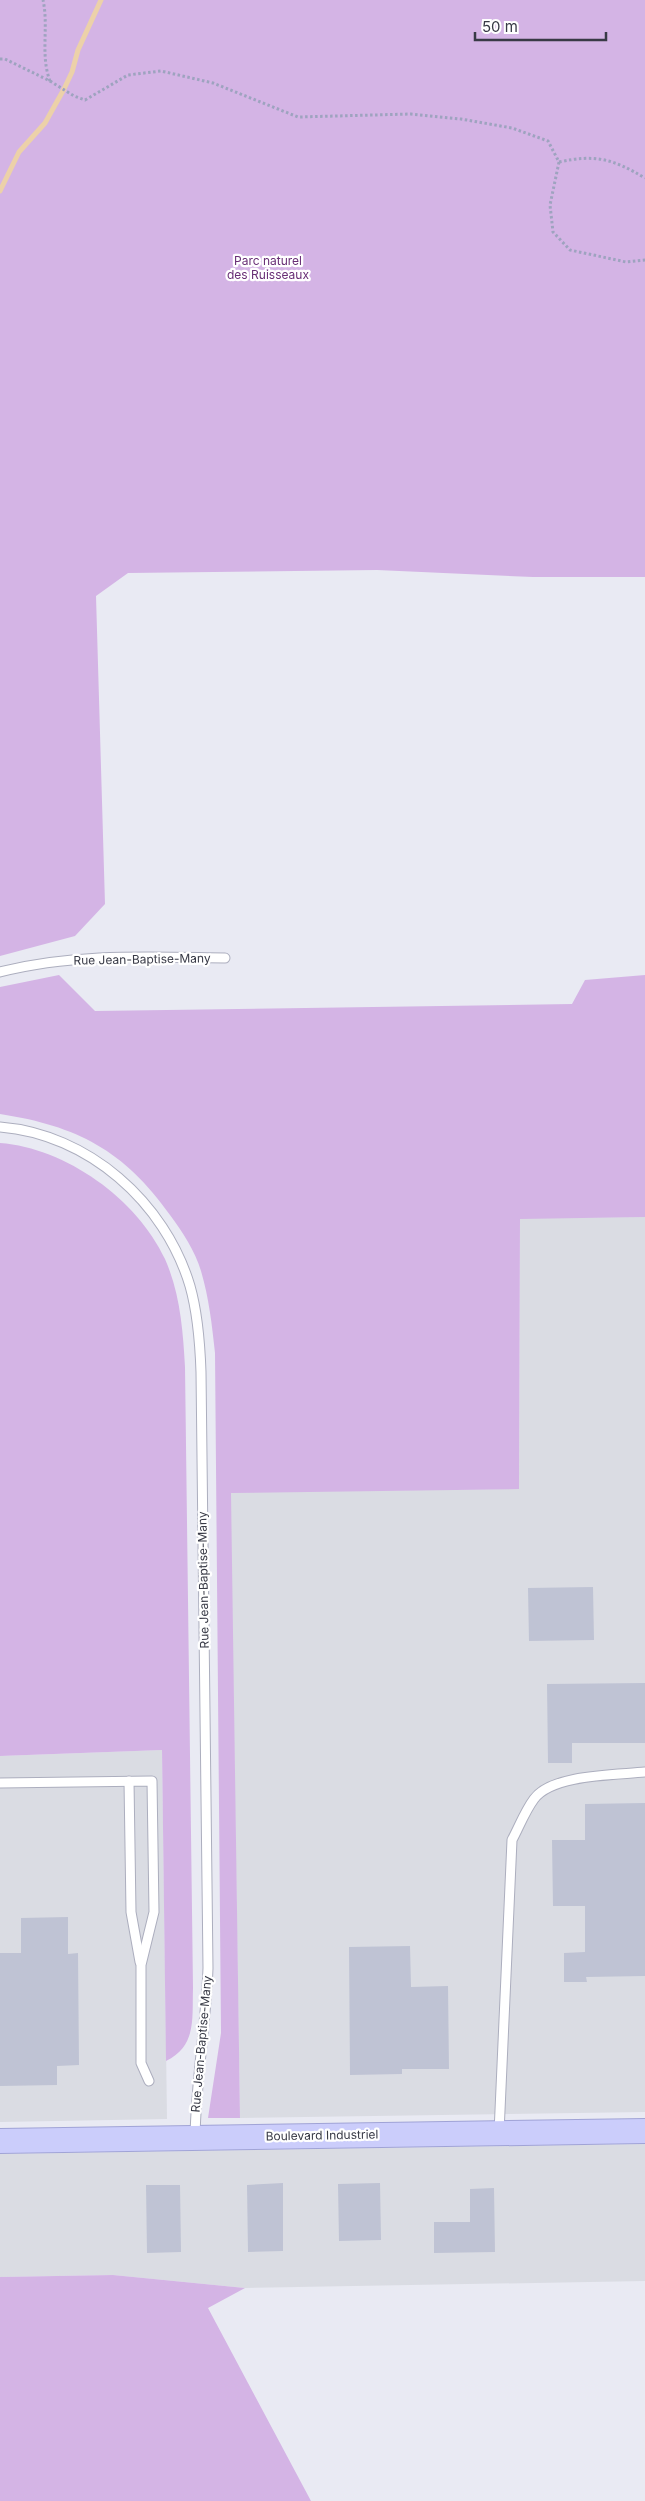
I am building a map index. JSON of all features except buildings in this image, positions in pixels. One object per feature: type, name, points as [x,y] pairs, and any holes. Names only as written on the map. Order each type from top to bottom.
[{"type":"street","name":"Boulevard Industriel","points":[[0,2141],[645,2131]]},
{"type":"lane","name":"Rue Jean-Baptise-Many","points":[[0,972],[34,964],[78,959],[225,958]]},
{"type":"lane","name":"Rue Jean-Baptise-Many","points":[[0,1127],[33,1132],[72,1147],[90,1156],[130,1187],[147,1206],[173,1244],[184,1266],[196,1308],[201,1372],[208,1968],[204,2032],[196,2087],[195,2137]]},
{"type":"lane","points":[[499,2133],[512,1840],[535,1797],[552,1785],[572,1780],[645,1772]]},
{"type":"lane","points":[[129,1781],[130,1912],[141,1965],[141,2063],[149,2081]]},
{"type":"lane","points":[[0,1783],[152,1781],[154,1912],[141,1965]]},
{"type":"path","points":[[43,0],[47,18],[45,69],[50,81]]},
{"type":"path","points":[[0,59],[27,69],[74,96],[85,100],[128,75],[161,71],[213,83],[298,116],[411,114],[461,119],[512,128],[548,141],[559,162],[550,205],[553,232],[570,250],[626,262],[645,260]]},
{"type":"path","points":[[559,162],[596,157],[626,167],[645,178]]},
{"type":"shaded area","points":[[645,1217],[645,2112],[240,2118],[230,1492],[519,1489],[520,1218]]},
{"type":"shaded area","points":[[162,1750],[167,2119],[0,2122],[0,1756]]},
{"type":"shaded area","points":[[645,2144],[645,2281],[245,2288],[113,2275],[0,2277],[0,2154]]},
{"type":"green space","name":"Parc naturel des Ruisseaux","points":[[0,0],[645,0],[645,577],[533,577],[377,570],[128,573],[96,596],[105,904],[75,936],[0,956]]},
{"type":"green space","points":[[59,975],[95,1011],[572,1004],[585,980],[645,975],[645,1217],[520,1219],[519,1489],[231,1493],[240,2118],[208,2118],[221,2033],[215,1353],[210,1312],[201,1271],[184,1234],[153,1192],[135,1173],[97,1145],[75,1134],[28,1119],[0,1114],[0,987]]},
{"type":"green space","points":[[0,1143],[25,1147],[50,1155],[74,1166],[97,1180],[118,1197],[137,1216],[153,1237],[165,1259],[174,1285],[180,1312],[185,1367],[193,2010],[188,2039],[176,2055],[166,2061],[162,1750],[0,1756]]},
{"type":"green space","points":[[113,2275],[245,2288],[208,2308],[311,2501],[0,2501],[0,2277]]},
{"type":"waterway","points":[[0,191],[19,152],[45,123],[64,89],[72,72],[78,50],[101,0]]}]
